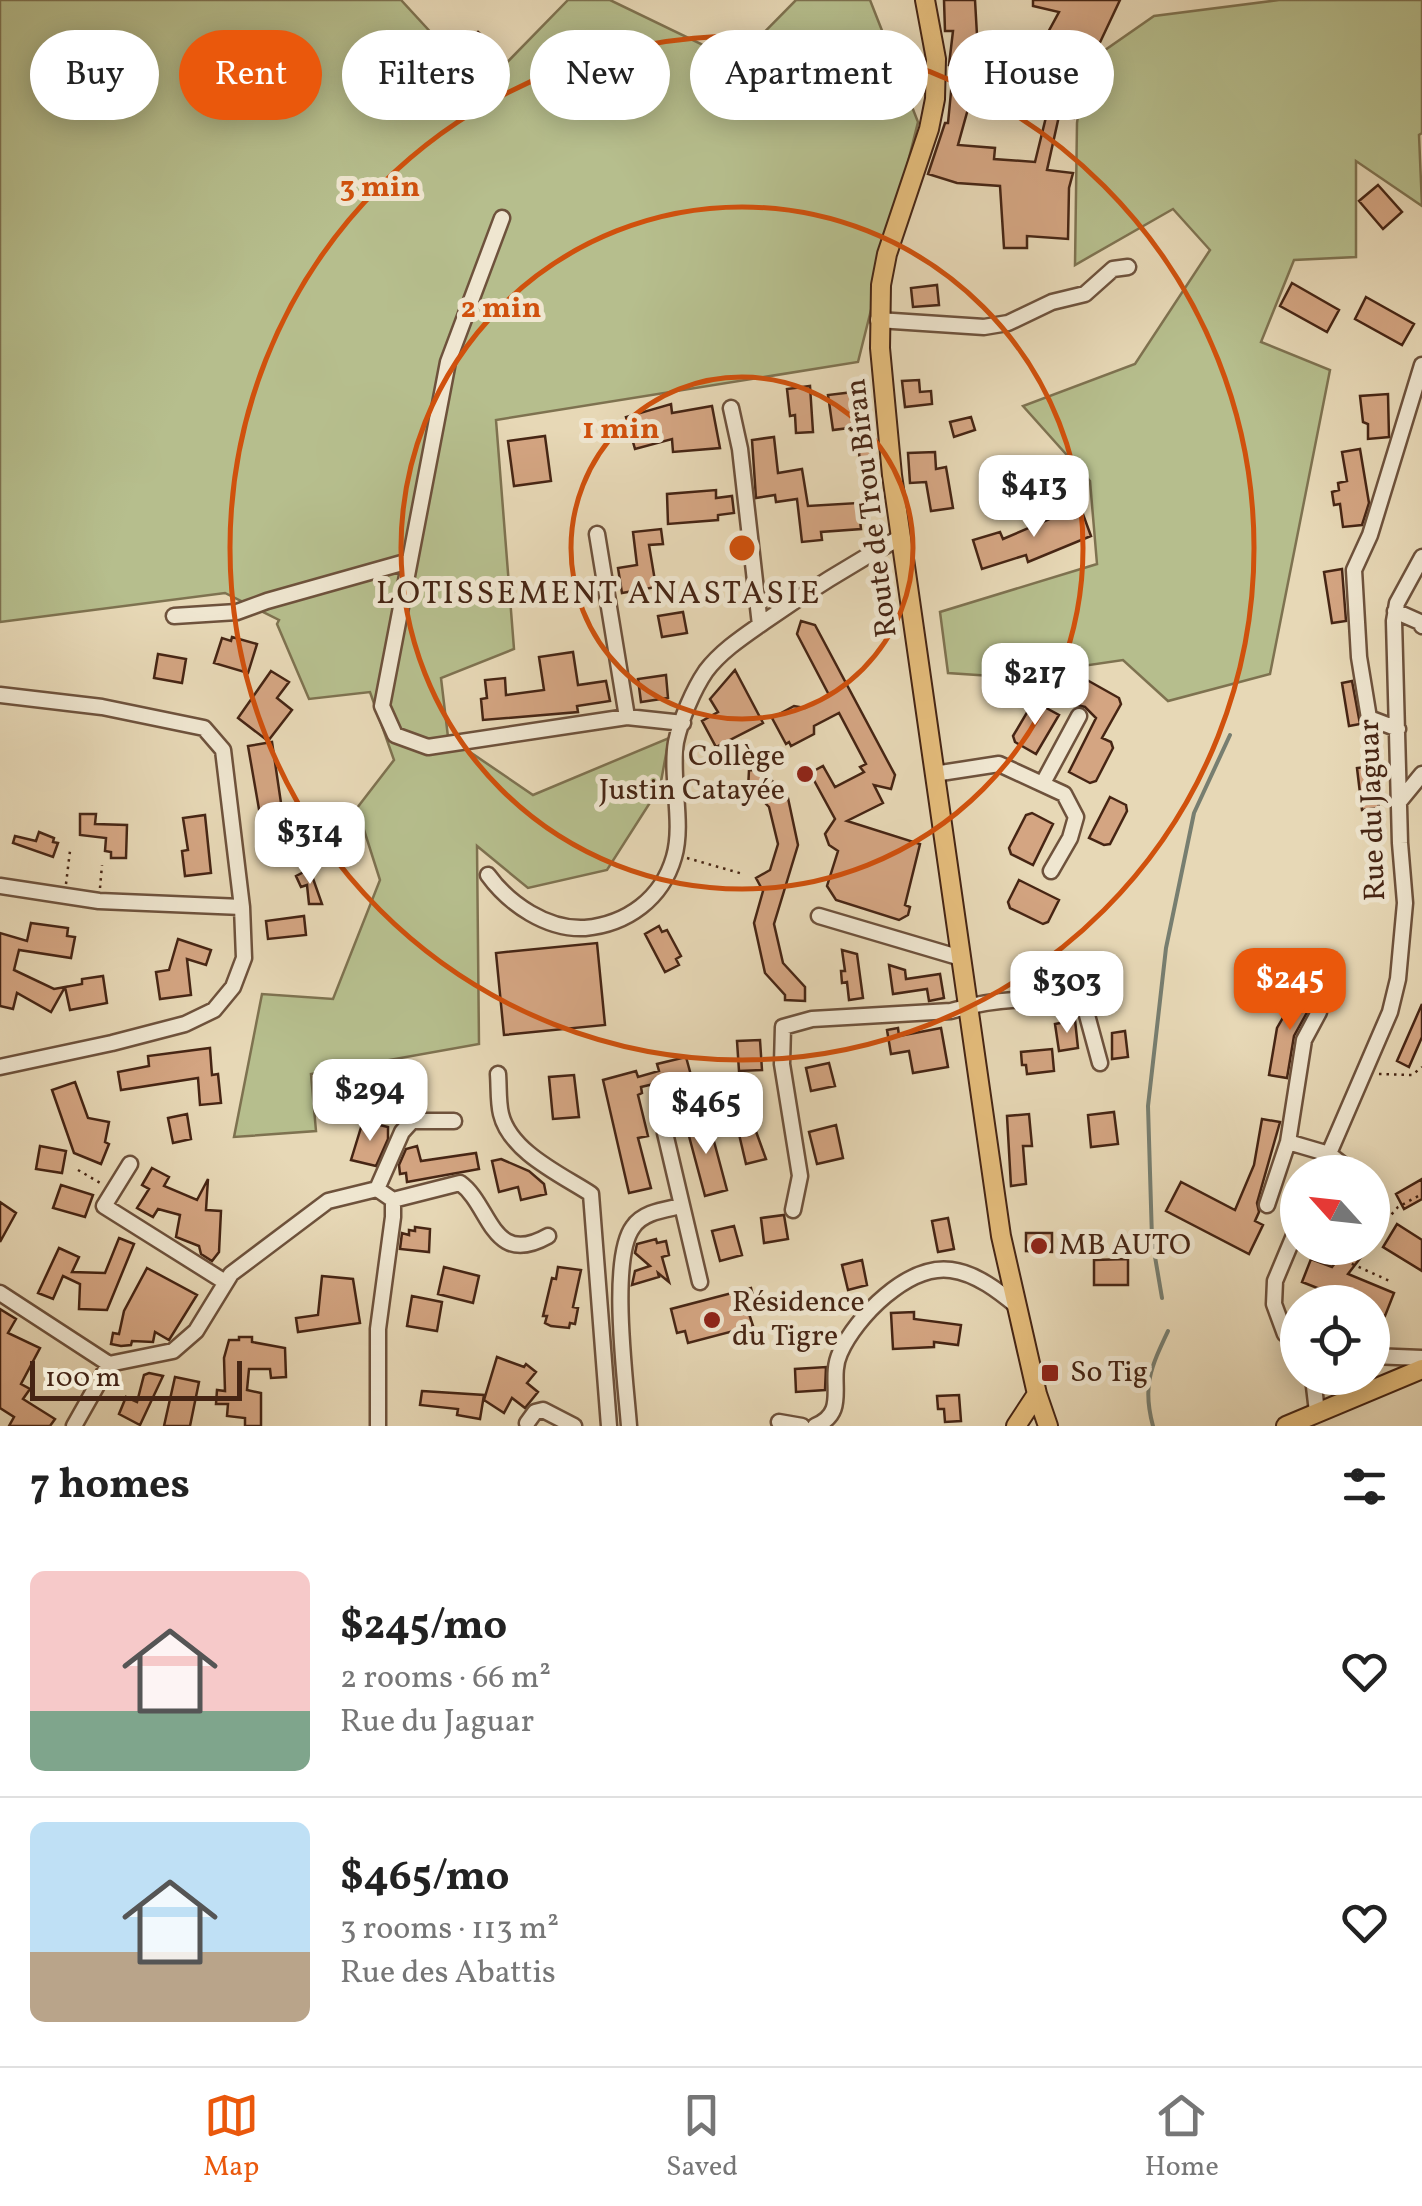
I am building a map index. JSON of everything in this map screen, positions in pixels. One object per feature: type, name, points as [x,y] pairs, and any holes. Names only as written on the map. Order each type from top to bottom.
[{"type":"main road","name":"Route de Trou Biran","points":[[925,0],[936,59],[934,99],[929,128],[887,254],[878,320],[892,476],[1002,1236],[1037,1394],[1048,1426]]},
{"type":"main road","points":[[1390,1378],[1422,1369]]},
{"type":"main road","points":[[1016,1426],[1037,1394]]},
{"type":"main road","points":[[1286,1426],[1350,1395]]},
{"type":"street","points":[[502,218],[448,362],[382,706],[395,735],[428,747],[627,717],[683,722]]},
{"type":"street","points":[[878,320],[984,327],[1008,324],[1052,302],[1086,294],[1113,269],[1128,267]]},
{"type":"street","points":[[1398,729],[1369,718],[1359,657],[1354,570],[1370,535],[1422,364]]},
{"type":"street","points":[[731,408],[740,449],[760,625]]},
{"type":"street","points":[[597,534],[627,717]]},
{"type":"street","points":[[488,875],[500,892],[545,920],[576,928],[605,926],[645,906],[675,855],[676,742],[706,672],[722,653],[760,625],[901,536]]},
{"type":"street","name":"Rue du Jaguar","points":[[1329,1154],[1390,1012],[1398,978],[1405,920],[1395,611],[1422,557]]},
{"type":"street","points":[[174,616],[238,612],[409,562]]},
{"type":"street","points":[[1395,611],[1422,626]]},
{"type":"street","points":[[0,694],[102,707],[204,728],[214,736],[223,750],[242,907],[244,958],[233,986],[214,1010],[185,1024],[0,1067]]},
{"type":"street","points":[[1044,783],[1079,716]]},
{"type":"street","points":[[934,774],[999,764],[1064,794],[1076,817],[1070,838],[1051,871]]},
{"type":"street","points":[[1400,802],[1422,774]]},
{"type":"street","points":[[0,886],[64,897],[242,907]]},
{"type":"street","points":[[819,916],[961,958]]},
{"type":"street","points":[[793,1210],[800,1176],[782,1064],[783,1026],[812,1019],[951,1011],[969,1006],[1060,999],[1084,1004],[1100,1062]]},
{"type":"street","points":[[1267,1205],[1288,1142],[1304,1040],[1318,1012]]},
{"type":"street","points":[[498,1074],[501,1118],[518,1143],[591,1194],[610,1426]]},
{"type":"street","points":[[377,1190],[402,1132],[412,1121],[454,1120]]},
{"type":"street","points":[[666,1133],[700,1282]]},
{"type":"street","points":[[1288,1142],[1329,1154]]},
{"type":"street","points":[[130,1164],[104,1206],[225,1282]]},
{"type":"street","points":[[0,1293],[110,1364],[174,1351],[196,1331],[225,1282],[328,1201],[377,1190],[393,1200],[460,1183],[468,1188],[497,1235],[516,1244],[535,1244],[548,1236]]},
{"type":"street","points":[[378,1426],[378,1329],[393,1200]]},
{"type":"street","points":[[629,1426],[621,1317],[626,1238],[634,1224],[648,1214],[681,1206]]},
{"type":"street","points":[[1280,1320],[1274,1304],[1282,1265]]},
{"type":"street","points":[[814,1426],[826,1422],[835,1410],[834,1370],[850,1335],[872,1308],[907,1279],[950,1269],[997,1290],[1018,1307]]},
{"type":"street","points":[[1390,1357],[1422,1358]]},
{"type":"street","points":[[74,1426],[110,1364]]},
{"type":"street","points":[[1315,1395],[1317,1412]]},
{"type":"street","points":[[528,1423],[535,1412],[543,1410],[574,1426]]},
{"type":"street","points":[[779,1422],[802,1426]]},
{"type":"path","points":[[64,897],[70,850]]},
{"type":"path","points":[[675,855],[743,874]]},
{"type":"path","points":[[100,900],[102,865]]},
{"type":"path","points":[[1357,1088],[1371,1077],[1412,1075],[1422,1067]]},
{"type":"path","points":[[78,1170],[113,1191]]},
{"type":"path","points":[[1390,1216],[1398,1207],[1422,1194]]},
{"type":"path","points":[[1352,1265],[1392,1282]]},
{"type":"green space","points":[[0,0],[401,0],[429,30],[342,30],[342,120],[510,120],[510,59],[530,39],[530,120],[670,120],[670,30],[539,30],[568,0],[610,0],[690,39],[690,120],[917,120],[858,362],[496,420],[514,649],[441,678],[448,737],[533,795],[669,738],[660,787],[607,870],[528,888],[477,846],[479,1044],[311,1074],[316,1131],[234,1137],[262,994],[333,999],[380,880],[357,808],[394,760],[370,692],[309,699],[277,624],[279,620],[225,593],[0,622]]},
{"type":"green space","points":[[796,0],[870,0],[882,30],[766,30]]},
{"type":"green space","points":[[1279,0],[1422,0],[1422,206],[1356,161],[1356,257],[1294,260],[1261,342],[1330,370],[1270,674],[1168,701],[1123,660],[1007,677],[948,673],[940,612],[1097,564],[1090,481],[1023,406],[1135,364],[1210,250],[1173,209],[1075,265],[1077,120],[1114,120],[1114,44],[1154,16]]},
{"type":"building","points":[[944,0],[975,0],[977,30],[945,31]]},
{"type":"building","points":[[1033,0],[1120,0],[1106,30],[1049,30],[1059,12],[1033,6]]},
{"type":"building","points":[[965,120],[958,145],[995,148],[994,159],[1035,162],[1045,120],[1058,120],[1047,170],[1073,173],[1068,239],[1027,236],[1027,248],[1004,248],[1000,186],[957,183],[928,174],[948,123]]},
{"type":"building","points":[[1378,185],[1402,212],[1383,229],[1359,201]]},
{"type":"building","points":[[1292,283],[1339,310],[1327,332],[1280,306]]},
{"type":"building","points":[[937,285],[939,305],[913,307],[911,288]]},
{"type":"building","points":[[1366,297],[1414,324],[1402,345],[1355,319]]},
{"type":"building","points":[[919,380],[920,392],[931,391],[932,404],[905,407],[902,381]]},
{"type":"building","points":[[810,386],[813,432],[796,433],[787,389]]},
{"type":"building","points":[[862,391],[874,449],[873,476],[864,477],[857,427],[833,430],[828,395]]},
{"type":"building","points":[[1388,394],[1389,437],[1368,439],[1360,396]]},
{"type":"building","points":[[671,404],[672,413],[712,406],[720,448],[673,452],[672,439],[635,449],[626,417]]},
{"type":"building","points":[[971,417],[975,430],[954,437],[950,422]]},
{"type":"building","points":[[545,436],[551,481],[514,486],[508,441]]},
{"type":"building","points":[[774,437],[778,473],[802,469],[808,506],[858,503],[861,529],[821,532],[822,540],[802,542],[797,499],[776,502],[775,495],[756,498],[752,440]]},
{"type":"building","points":[[1360,449],[1369,503],[1362,525],[1343,527],[1340,504],[1334,505],[1332,492],[1339,490],[1338,483],[1347,481],[1342,452]]},
{"type":"building","points":[[935,452],[936,469],[946,467],[953,508],[931,511],[926,482],[910,483],[908,453]]},
{"type":"building","points":[[716,490],[716,498],[732,496],[734,513],[718,515],[718,520],[668,524],[667,494]]},
{"type":"building","points":[[1080,506],[1091,536],[1028,562],[1026,555],[982,569],[973,540],[1000,532],[1003,539]]},
{"type":"building","points":[[661,529],[663,544],[649,545],[656,587],[622,593],[618,568],[637,565],[633,532]]},
{"type":"building","points":[[1342,569],[1346,621],[1332,623],[1324,572]]},
{"type":"building","points":[[683,612],[687,633],[662,637],[658,616]]},
{"type":"building","points":[[801,621],[815,625],[895,775],[891,789],[874,785],[883,803],[847,821],[920,844],[905,905],[910,907],[908,915],[899,920],[836,900],[827,886],[838,851],[829,845],[825,834],[835,819],[810,773],[823,766],[835,787],[864,772],[860,767],[866,764],[839,713],[814,726],[814,734],[791,746],[786,744],[772,718],[794,706],[805,708],[829,695],[797,634]]},
{"type":"building","points":[[232,637],[257,644],[248,673],[214,663],[222,638],[231,641]]},
{"type":"building","points":[[573,652],[578,685],[606,681],[610,701],[577,706],[578,712],[483,720],[481,699],[487,698],[485,680],[505,678],[506,695],[544,690],[539,657]]},
{"type":"building","points":[[158,654],[186,659],[182,683],[154,678]]},
{"type":"building","points":[[735,670],[763,723],[716,747],[702,721],[718,712],[710,699]]},
{"type":"building","points":[[271,671],[289,682],[277,698],[292,710],[268,741],[238,718]]},
{"type":"building","points":[[666,675],[668,698],[641,702],[638,679]]},
{"type":"building","points":[[1087,680],[1119,698],[1121,704],[1102,738],[1111,742],[1113,748],[1096,781],[1090,783],[1069,772],[1096,718],[1085,707],[1069,703],[1081,682]]},
{"type":"building","points":[[1352,681],[1360,724],[1349,726],[1342,683]]},
{"type":"building","points":[[1032,704],[1059,715],[1036,754],[1015,742],[1013,736]]},
{"type":"building","points":[[272,742],[285,830],[291,829],[294,857],[270,859],[267,815],[260,815],[248,746]]},
{"type":"building","points":[[1374,766],[1379,808],[1362,810],[1357,768]]},
{"type":"building","points":[[749,770],[763,771],[788,798],[798,845],[774,924],[783,963],[805,987],[805,1001],[785,1000],[765,973],[754,923],[763,891],[756,878],[770,870],[778,844],[769,807],[753,790],[748,790]]},
{"type":"building","points":[[1110,797],[1126,805],[1127,811],[1110,844],[1104,845],[1089,838]]},
{"type":"building","points":[[1032,813],[1053,824],[1033,865],[1011,854],[1009,848],[1026,815]]},
{"type":"building","points":[[80,814],[96,814],[95,824],[127,825],[126,858],[111,858],[111,852],[105,851],[106,838],[80,835]]},
{"type":"building","points":[[205,815],[211,873],[185,876],[182,851],[188,850],[183,818]]},
{"type":"building","points":[[39,832],[58,843],[53,857],[13,843],[15,836],[36,841]]},
{"type":"building","points":[[310,870],[322,904],[309,904],[307,885],[301,887],[296,876]]},
{"type":"building","points":[[1019,880],[1059,900],[1048,922],[1043,924],[1010,908],[1008,902]]},
{"type":"building","points":[[304,916],[306,935],[268,939],[266,921]]},
{"type":"building","points":[[31,923],[68,928],[67,936],[75,937],[71,958],[19,950],[14,970],[54,989],[65,987],[51,1012],[17,993],[13,1009],[0,1006],[0,933],[27,941]]},
{"type":"building","points":[[659,926],[662,932],[667,930],[681,956],[676,959],[679,965],[665,972],[645,934]]},
{"type":"building","points":[[178,939],[211,950],[206,965],[187,959],[191,995],[160,999],[156,972],[169,970]]},
{"type":"building","points":[[597,943],[605,1025],[504,1035],[496,953]]},
{"type":"building","points":[[842,950],[857,954],[863,998],[849,1000],[847,982],[842,983]]},
{"type":"building","points":[[889,965],[905,970],[906,979],[940,974],[944,998],[929,1001],[927,989],[893,994]]},
{"type":"building","points":[[103,976],[107,1003],[70,1010],[65,987]]},
{"type":"building","points":[[1300,988],[1320,1000],[1310,1007],[1294,1036],[1287,1078],[1269,1075],[1277,1028]]},
{"type":"building","points":[[1422,1004],[1422,1037],[1409,1067],[1397,1061]]},
{"type":"building","points":[[1075,1020],[1078,1048],[1059,1051],[1055,1024]]},
{"type":"building","points":[[898,1028],[899,1036],[941,1028],[948,1067],[913,1073],[909,1051],[891,1054],[887,1030]]},
{"type":"building","points":[[1125,1031],[1128,1057],[1112,1059],[1112,1033]]},
{"type":"building","points":[[760,1040],[762,1070],[739,1071],[737,1041]]},
{"type":"building","points":[[210,1048],[212,1075],[218,1074],[221,1103],[200,1105],[198,1078],[121,1090],[118,1072],[149,1066],[148,1056]]},
{"type":"building","points":[[1052,1049],[1054,1071],[1027,1074],[1021,1052]]},
{"type":"building","points":[[686,1057],[692,1079],[663,1087],[662,1082],[641,1087],[642,1093],[638,1095],[648,1136],[638,1138],[651,1188],[629,1193],[603,1080],[636,1071],[638,1077],[659,1071],[657,1064]]},
{"type":"building","points":[[829,1063],[835,1086],[811,1091],[806,1068]]},
{"type":"building","points":[[349,1071],[422,1076],[423,1110],[402,1113],[402,1106],[378,1103],[378,1097],[347,1090]]},
{"type":"building","points":[[574,1075],[579,1117],[553,1119],[549,1077]]},
{"type":"building","points":[[75,1082],[88,1118],[109,1122],[105,1142],[109,1144],[101,1164],[74,1153],[52,1090]]},
{"type":"building","points":[[1114,1112],[1118,1144],[1091,1147],[1088,1115]]},
{"type":"building","points":[[187,1114],[191,1139],[173,1143],[168,1118]]},
{"type":"building","points":[[1029,1114],[1032,1146],[1023,1146],[1026,1184],[1011,1186],[1007,1116]]},
{"type":"building","points":[[708,1119],[727,1190],[705,1196],[686,1125]]},
{"type":"building","points":[[1262,1119],[1280,1122],[1257,1203],[1255,1221],[1263,1225],[1249,1254],[1166,1211],[1181,1182],[1235,1210],[1254,1165]]},
{"type":"building","points":[[363,1121],[388,1127],[388,1139],[376,1166],[351,1160]]},
{"type":"building","points":[[836,1125],[843,1158],[817,1164],[809,1132]]},
{"type":"building","points":[[754,1126],[766,1159],[746,1164],[738,1130]]},
{"type":"building","points":[[40,1146],[66,1151],[62,1173],[36,1169]]},
{"type":"building","points":[[417,1146],[421,1161],[476,1153],[479,1169],[407,1182],[399,1165],[406,1149]]},
{"type":"building","points":[[501,1159],[529,1171],[544,1184],[546,1194],[521,1200],[518,1187],[499,1192],[492,1161]]},
{"type":"building","points":[[152,1168],[169,1177],[164,1186],[197,1200],[208,1179],[206,1210],[221,1211],[219,1252],[212,1261],[201,1254],[199,1246],[176,1237],[180,1215],[158,1209],[153,1217],[137,1208],[149,1189],[142,1185]]},
{"type":"building","points":[[1422,1179],[1422,1199],[1404,1209],[1396,1194]]},
{"type":"building","points":[[61,1185],[93,1195],[85,1217],[53,1208]]},
{"type":"building","points":[[0,1202],[16,1213],[0,1242]]},
{"type":"building","points":[[784,1215],[788,1239],[764,1243],[761,1218]]},
{"type":"building","points":[[948,1218],[954,1249],[938,1252],[932,1221]]},
{"type":"building","points":[[1397,1224],[1422,1240],[1422,1271],[1390,1251],[1390,1236]]},
{"type":"building","points":[[734,1226],[742,1255],[720,1261],[712,1231]]},
{"type":"building","points":[[415,1227],[430,1229],[429,1252],[400,1249],[402,1233],[409,1235]]},
{"type":"building","name":"MB AUTO","points":[[1026,1233],[1052,1233],[1052,1252],[1026,1251]]},
{"type":"building","points":[[119,1238],[134,1244],[107,1310],[79,1309],[80,1284],[63,1276],[53,1299],[38,1293],[59,1248],[79,1257],[72,1272],[105,1273]]},
{"type":"building","points":[[656,1239],[657,1243],[666,1241],[669,1255],[662,1257],[669,1282],[658,1273],[659,1277],[632,1285],[635,1271],[650,1266],[635,1253],[637,1244]]},
{"type":"building","points":[[1128,1259],[1128,1285],[1094,1285],[1094,1260]]},
{"type":"building","points":[[862,1260],[867,1285],[848,1290],[842,1265]]},
{"type":"building","points":[[1309,1265],[1355,1265],[1348,1274],[1375,1285],[1302,1282]]},
{"type":"building","points":[[444,1267],[479,1276],[473,1303],[438,1294]]},
{"type":"building","points":[[558,1267],[581,1270],[573,1307],[578,1308],[575,1324],[570,1323],[569,1328],[551,1326],[545,1323],[547,1316],[543,1316]]},
{"type":"building","points":[[147,1268],[197,1295],[169,1340],[155,1332],[153,1342],[111,1344],[113,1333],[119,1334],[124,1311]]},
{"type":"building","points":[[322,1276],[353,1279],[360,1323],[298,1332],[296,1318],[318,1315]]},
{"type":"building","name":"Résidence du Tigre","points":[[751,1288],[757,1312],[749,1314],[753,1326],[688,1343],[685,1331],[677,1333],[671,1309]]},
{"type":"building","points":[[412,1296],[442,1302],[437,1331],[407,1326]]},
{"type":"building","points":[[0,1309],[16,1319],[8,1333],[40,1348],[21,1384],[30,1389],[23,1399],[55,1419],[50,1426],[9,1426],[14,1417],[0,1408]]},
{"type":"building","points":[[914,1312],[914,1319],[961,1325],[958,1345],[934,1342],[934,1347],[893,1349],[891,1313]]},
{"type":"building","points":[[252,1337],[252,1342],[285,1348],[286,1377],[271,1378],[270,1369],[249,1369],[247,1390],[261,1393],[261,1426],[245,1426],[245,1418],[227,1416],[228,1404],[216,1404],[217,1390],[225,1391],[224,1358],[229,1340]]},
{"type":"building","points":[[497,1357],[524,1367],[526,1364],[536,1372],[527,1383],[538,1392],[525,1408],[512,1398],[504,1413],[484,1400]]},
{"type":"building","points":[[826,1367],[825,1390],[796,1392],[795,1369]]},
{"type":"building","points":[[144,1375],[163,1376],[140,1425],[119,1414],[126,1397],[137,1402]]},
{"type":"building","points":[[175,1377],[199,1382],[190,1426],[164,1426]]},
{"type":"building","points":[[422,1391],[484,1395],[480,1419],[457,1415],[458,1409],[420,1405]]},
{"type":"building","points":[[959,1395],[961,1421],[945,1422],[937,1396]]},
{"type":"waterway","points":[[1162,1298],[1152,1239],[1148,1106],[1166,948],[1194,813],[1230,735]]},
{"type":"waterway","points":[[1153,1426],[1148,1399],[1150,1377],[1168,1331]]},
{"type":"place","name":"Collège Justin Catayée","points":[[805,774]]},
{"type":"place","name":"MB AUTO","points":[[1039,1246]]},
{"type":"place","name":"Résidence du Tigre","points":[[712,1320]]},
{"type":"place","name":"So Tig","points":[[1050,1373]]},
{"type":"district","name":"LOTISSEMENT ANASTASIE","points":[[599,595]]}]
